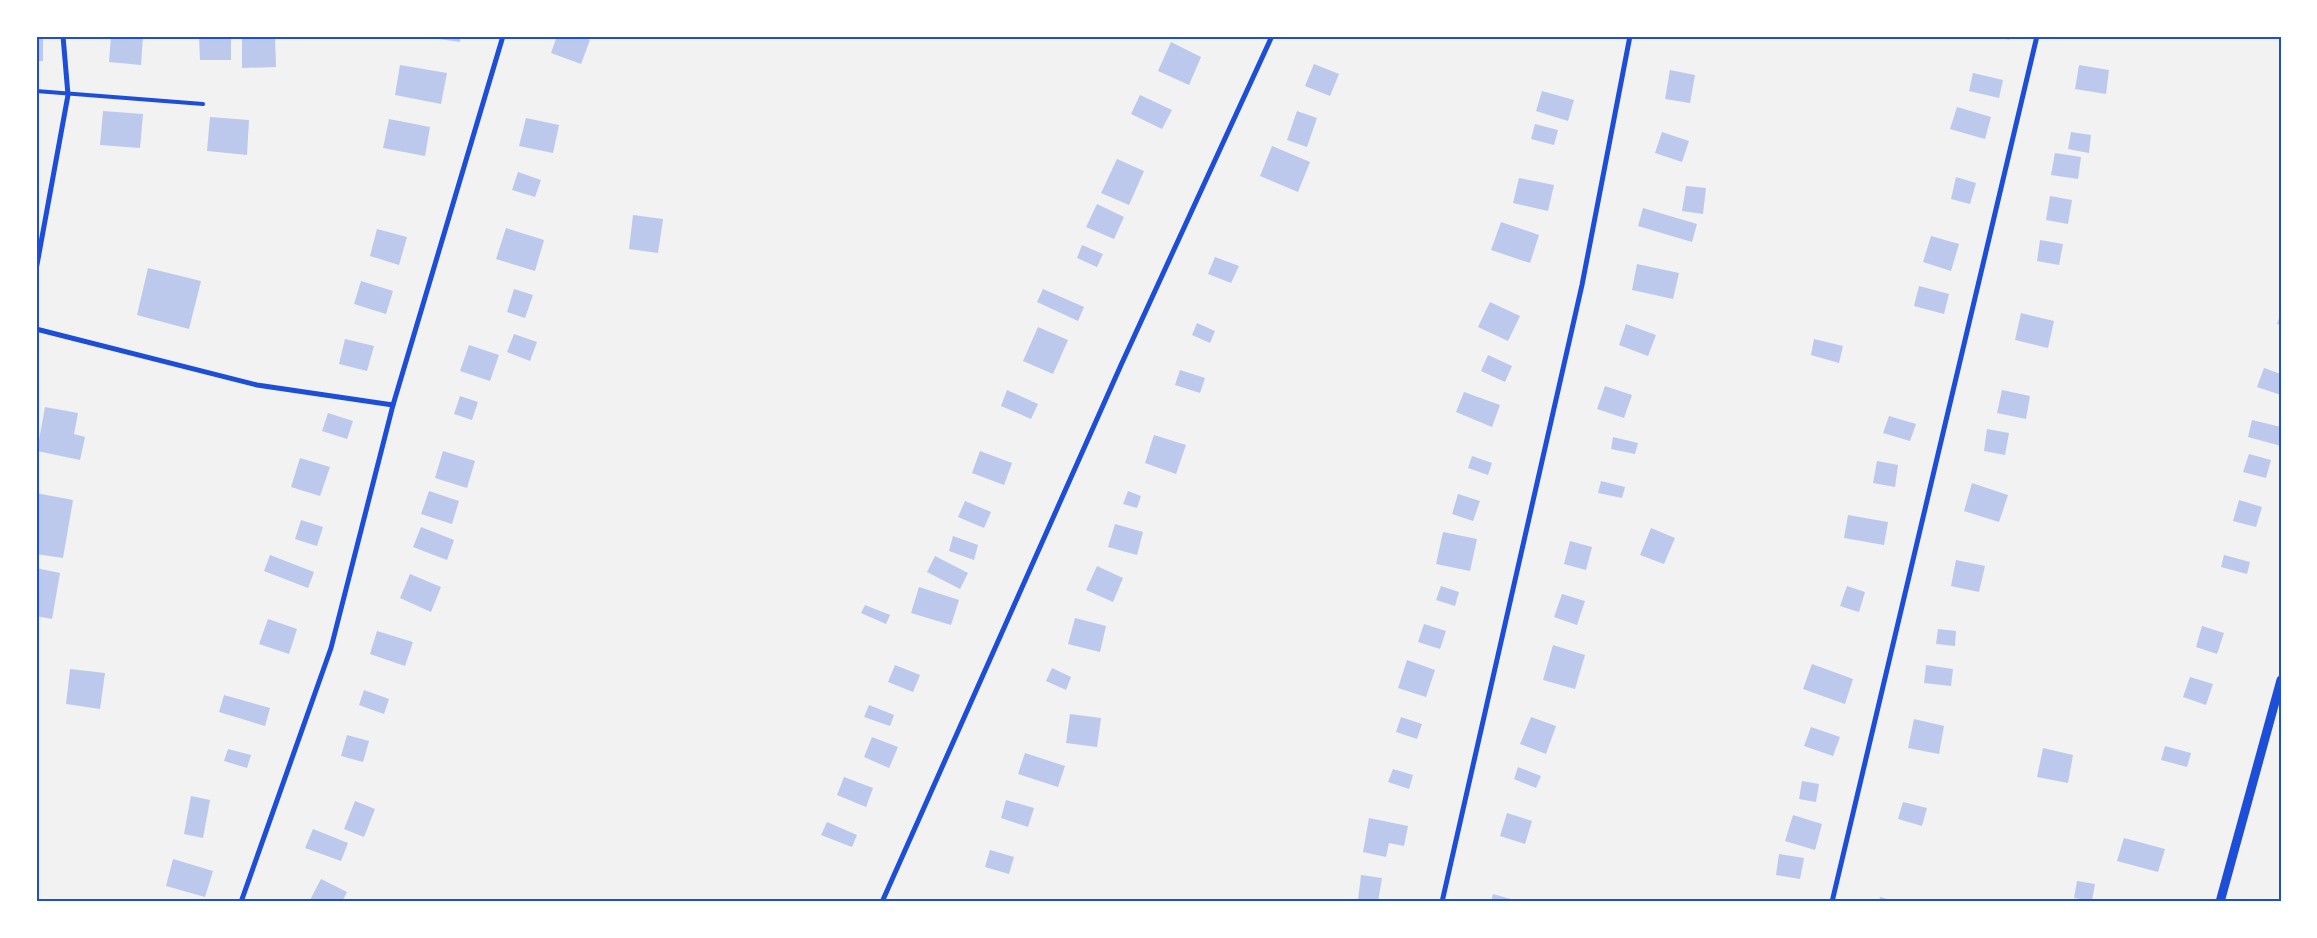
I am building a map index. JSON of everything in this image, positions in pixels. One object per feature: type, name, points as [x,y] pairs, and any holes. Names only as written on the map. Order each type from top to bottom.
[{"type":"street","points":[[36,270],[68,95],[64,36]]},
{"type":"street","points":[[241,902],[331,648],[393,405],[503,36]]},
{"type":"street","points":[[882,902],[1121,365],[1272,36]]},
{"type":"street","points":[[1442,902],[1582,285],[1630,36]]},
{"type":"street","points":[[1832,902],[2038,36]]},
{"type":"street","points":[[36,329],[257,385],[393,405]]},
{"type":"street","points":[[2220,902],[2281,680]]},
{"type":"lane","points":[[36,91],[68,95],[203,104]]},
{"type":"building","points":[[36,36],[43,36],[43,61],[36,61]]},
{"type":"building","points":[[111,36],[143,36],[141,65],[109,62]]},
{"type":"building","points":[[199,36],[231,36],[231,60],[200,60]]},
{"type":"building","points":[[419,36],[460,36],[460,42]]},
{"type":"building","points":[[557,36],[578,36],[590,40],[581,64],[551,53]]},
{"type":"building","points":[[1995,36],[2010,36],[2009,40]]},
{"type":"building","points":[[275,37],[276,67],[242,68],[242,38]]},
{"type":"building","points":[[1171,42],[1201,57],[1189,85],[1158,71]]},
{"type":"building","points":[[1314,64],[1339,74],[1330,96],[1305,86]]},
{"type":"building","points":[[400,65],[447,73],[441,104],[395,95]]},
{"type":"building","points":[[2079,65],[2109,70],[2106,94],[2075,89]]},
{"type":"building","points":[[1670,70],[1695,75],[1690,103],[1665,99]]},
{"type":"building","points":[[1973,73],[2003,80],[1999,98],[1969,91]]},
{"type":"building","points":[[1542,91],[1574,100],[1568,121],[1536,111]]},
{"type":"building","points":[[1140,95],[1172,110],[1162,129],[1131,114]]},
{"type":"building","points":[[1957,107],[1991,117],[1985,139],[1950,129]]},
{"type":"building","points":[[103,111],[143,114],[140,148],[100,145]]},
{"type":"building","points":[[1297,111],[1317,118],[1307,147],[1287,140]]},
{"type":"building","points":[[210,117],[249,120],[247,155],[207,151]]},
{"type":"building","points":[[526,118],[559,125],[553,153],[519,146]]},
{"type":"building","points":[[389,119],[430,127],[425,156],[383,148]]},
{"type":"building","points":[[1535,124],[1558,130],[1554,145],[1531,139]]},
{"type":"building","points":[[1662,132],[1689,141],[1682,162],[1655,153]]},
{"type":"building","points":[[2071,132],[2091,135],[2089,153],[2068,149]]},
{"type":"building","points":[[1272,146],[1310,162],[1298,192],[1260,176]]},
{"type":"building","points":[[2055,153],[2081,157],[2078,179],[2051,175]]},
{"type":"building","points":[[1117,159],[1144,171],[1129,205],[1101,193]]},
{"type":"building","points":[[518,172],[541,180],[535,197],[512,190]]},
{"type":"building","points":[[1956,177],[1976,183],[1970,204],[1951,199]]},
{"type":"building","points":[[1519,178],[1554,185],[1548,211],[1513,203]]},
{"type":"building","points":[[1686,186],[1706,188],[1703,214],[1682,211]]},
{"type":"building","points":[[2050,196],[2072,200],[2068,224],[2046,220]]},
{"type":"building","points":[[1097,204],[1124,217],[1114,239],[1086,227]]},
{"type":"building","points":[[1643,208],[1697,224],[1692,242],[1638,226]]},
{"type":"building","points":[[633,215],[663,219],[658,253],[629,249]]},
{"type":"building","points":[[1501,222],[1539,235],[1530,263],[1491,250]]},
{"type":"building","points":[[506,228],[544,240],[535,271],[496,259]]},
{"type":"building","points":[[377,229],[407,237],[399,265],[370,256]]},
{"type":"building","points":[[1931,236],[1959,244],[1951,271],[1923,262]]},
{"type":"building","points":[[2040,240],[2063,244],[2059,265],[2037,261]]},
{"type":"building","points":[[1082,245],[1103,254],[1097,267],[1077,258]]},
{"type":"building","points":[[1215,257],[1239,266],[1231,283],[1208,274]]},
{"type":"building","points":[[1637,264],[1679,273],[1673,299],[1632,290]]},
{"type":"building","points":[[148,268],[201,281],[189,329],[137,315]]},
{"type":"building","points":[[361,281],[393,291],[386,314],[354,304]]},
{"type":"building","points":[[1919,286],[1949,294],[1944,314],[1914,306]]},
{"type":"building","points":[[514,289],[533,295],[525,318],[507,312]]},
{"type":"building","points":[[1043,289],[1084,307],[1078,321],[1037,302]]},
{"type":"building","points":[[1490,302],[1520,316],[1508,341],[1478,327]]},
{"type":"building","points":[[2281,312],[2281,325],[2277,324]]},
{"type":"building","points":[[2021,313],[2054,321],[2048,348],[2015,340]]},
{"type":"building","points":[[1197,323],[1215,331],[1210,343],[1192,335]]},
{"type":"building","points":[[1626,324],[1656,335],[1648,356],[1619,345]]},
{"type":"building","points":[[1038,327],[1068,340],[1053,374],[1023,361]]},
{"type":"building","points":[[514,334],[537,342],[530,361],[507,352]]},
{"type":"building","points":[[345,339],[374,346],[367,371],[339,364]]},
{"type":"building","points":[[1814,339],[1843,346],[1839,363],[1811,355]]},
{"type":"building","points":[[469,345],[499,355],[490,381],[460,371]]},
{"type":"building","points":[[1488,355],[1512,366],[1505,382],[1481,371]]},
{"type":"building","points":[[2264,368],[2281,374],[2281,395],[2257,387]]},
{"type":"building","points":[[1180,370],[1205,378],[1200,393],[1175,385]]},
{"type":"building","points":[[1605,386],[1632,395],[1624,418],[1597,409]]},
{"type":"building","points":[[1007,390],[1038,404],[1031,419],[1001,406]]},
{"type":"building","points":[[2002,390],[2030,396],[2026,419],[1997,413]]},
{"type":"building","points":[[1464,392],[1500,405],[1492,427],[1456,412]]},
{"type":"building","points":[[460,396],[478,402],[472,420],[454,414]]},
{"type":"building","points":[[45,407],[78,413],[74,434],[85,437],[80,460],[37,451]]},
{"type":"building","points":[[328,413],[353,421],[347,439],[322,431]]},
{"type":"building","points":[[1889,416],[1916,424],[1910,441],[1883,433]]},
{"type":"building","points":[[2252,420],[2281,427],[2281,446],[2248,437]]},
{"type":"building","points":[[1987,429],[2009,433],[2005,455],[1984,451]]},
{"type":"building","points":[[1154,435],[1186,445],[1176,474],[1145,463]]},
{"type":"building","points":[[1613,437],[1638,443],[1635,454],[1611,449]]},
{"type":"building","points":[[443,451],[475,461],[467,488],[435,478]]},
{"type":"building","points":[[980,451],[1012,463],[1004,485],[972,473]]},
{"type":"building","points":[[2249,454],[2271,460],[2266,478],[2243,472]]},
{"type":"building","points":[[1472,456],[1492,463],[1488,475],[1468,468]]},
{"type":"building","points":[[300,458],[330,467],[320,496],[291,487]]},
{"type":"building","points":[[1877,461],[1898,465],[1895,487],[1873,483]]},
{"type":"building","points":[[1601,481],[1625,487],[1622,498],[1598,493]]},
{"type":"building","points":[[1972,483],[2008,495],[1999,522],[1964,511]]},
{"type":"building","points":[[429,491],[459,501],[452,524],[421,514]]},
{"type":"building","points":[[1128,491],[1141,496],[1137,508],[1123,504]]},
{"type":"building","points":[[36,493],[73,500],[63,558],[36,554]]},
{"type":"building","points":[[1458,494],[1480,501],[1473,521],[1452,514]]},
{"type":"building","points":[[2239,500],[2262,507],[2256,527],[2233,521]]},
{"type":"building","points":[[965,501],[991,512],[984,528],[958,517]]},
{"type":"building","points":[[1848,515],[1888,522],[1884,545],[1844,538]]},
{"type":"building","points":[[301,520],[323,527],[317,546],[295,539]]},
{"type":"building","points":[[1115,524],[1143,532],[1137,555],[1108,547]]},
{"type":"building","points":[[421,527],[454,540],[447,560],[413,547]]},
{"type":"building","points":[[1651,528],[1675,538],[1664,564],[1640,555]]},
{"type":"building","points":[[1443,532],[1477,539],[1470,571],[1436,564]]},
{"type":"building","points":[[953,536],[978,545],[974,560],[949,551]]},
{"type":"building","points":[[1570,541],[1592,547],[1586,570],[1564,564]]},
{"type":"building","points":[[270,555],[314,572],[308,588],[264,571]]},
{"type":"building","points":[[2224,555],[2250,562],[2247,574],[2221,567]]},
{"type":"building","points":[[935,556],[968,573],[960,589],[927,572]]},
{"type":"building","points":[[1956,560],[1985,566],[1979,592],[1951,586]]},
{"type":"building","points":[[1097,566],[1123,578],[1113,602],[1086,590]]},
{"type":"building","points":[[36,568],[60,573],[52,619],[36,616]]},
{"type":"building","points":[[410,574],[441,587],[431,612],[400,598]]},
{"type":"building","points":[[1441,586],[1459,592],[1455,606],[1436,600]]},
{"type":"building","points":[[1847,586],[1865,592],[1859,612],[1840,606]]},
{"type":"building","points":[[919,587],[959,600],[951,625],[911,613]]},
{"type":"building","points":[[1562,594],[1585,601],[1577,625],[1554,617]]},
{"type":"building","points":[[865,605],[890,615],[886,624],[861,613]]},
{"type":"building","points":[[1075,618],[1106,626],[1100,652],[1068,644]]},
{"type":"building","points":[[268,619],[297,629],[289,654],[259,644]]},
{"type":"building","points":[[1424,624],[1446,631],[1440,649],[1418,642]]},
{"type":"building","points":[[2202,626],[2224,633],[2217,654],[2196,647]]},
{"type":"building","points":[[1938,629],[1956,631],[1955,646],[1936,644]]},
{"type":"building","points":[[377,631],[413,642],[405,666],[370,654]]},
{"type":"building","points":[[1553,645],[1585,655],[1575,689],[1543,680]]},
{"type":"building","points":[[1407,660],[1435,670],[1426,697],[1398,688]]},
{"type":"building","points":[[1812,664],[1853,679],[1845,704],[1803,689]]},
{"type":"building","points":[[895,665],[920,675],[913,692],[888,682]]},
{"type":"building","points":[[1926,665],[1953,669],[1951,686],[1924,683]]},
{"type":"building","points":[[1052,668],[1071,677],[1066,690],[1046,681]]},
{"type":"building","points":[[70,669],[105,673],[100,709],[66,704]]},
{"type":"building","points":[[2190,677],[2213,684],[2206,705],[2183,697]]},
{"type":"building","points":[[364,690],[389,699],[384,714],[359,705]]},
{"type":"building","points":[[224,695],[270,708],[265,726],[219,712]]},
{"type":"building","points":[[869,705],[894,715],[890,726],[864,717]]},
{"type":"building","points":[[1070,714],[1101,718],[1097,747],[1066,743]]},
{"type":"building","points":[[1401,717],[1422,724],[1417,739],[1396,732]]},
{"type":"building","points":[[1531,717],[1556,726],[1546,754],[1520,744]]},
{"type":"building","points":[[1914,719],[1944,726],[1939,754],[1908,748]]},
{"type":"building","points":[[1811,727],[1840,737],[1833,756],[1804,746]]},
{"type":"building","points":[[347,735],[369,741],[363,762],[341,756]]},
{"type":"building","points":[[872,737],[898,747],[889,768],[864,757]]},
{"type":"building","points":[[2165,746],[2191,753],[2187,767],[2161,760]]},
{"type":"building","points":[[2043,748],[2073,755],[2068,783],[2037,777]]},
{"type":"building","points":[[228,749],[251,755],[247,768],[224,761]]},
{"type":"building","points":[[1025,753],[1065,766],[1058,787],[1018,774]]},
{"type":"building","points":[[1518,767],[1541,776],[1536,788],[1514,779]]},
{"type":"building","points":[[1393,769],[1413,775],[1409,789],[1388,782]]},
{"type":"building","points":[[844,777],[873,788],[866,807],[837,795]]},
{"type":"building","points":[[1802,781],[1819,784],[1816,802],[1799,799]]},
{"type":"building","points":[[191,796],[210,800],[203,838],[184,834]]},
{"type":"building","points":[[1006,800],[1034,808],[1028,827],[1001,818]]},
{"type":"building","points":[[355,801],[375,809],[364,837],[344,829]]},
{"type":"building","points":[[1903,802],[1927,808],[1922,826],[1898,819]]},
{"type":"building","points":[[1507,813],[1532,821],[1525,844],[1500,836]]},
{"type":"building","points":[[1793,815],[1822,824],[1815,850],[1785,841]]},
{"type":"building","points":[[1369,818],[1408,826],[1404,846],[1389,843],[1386,857],[1363,852]]},
{"type":"building","points":[[827,822],[857,835],[852,847],[821,835]]},
{"type":"building","points":[[313,829],[348,843],[341,861],[305,848]]},
{"type":"building","points":[[2124,838],[2165,849],[2158,872],[2117,861]]},
{"type":"building","points":[[990,850],[1014,857],[1009,874],[985,867]]},
{"type":"building","points":[[1779,854],[1804,858],[1800,879],[1776,875]]},
{"type":"building","points":[[173,859],[213,871],[205,897],[166,886]]},
{"type":"building","points":[[1361,875],[1382,878],[1378,902],[1358,900]]},
{"type":"building","points":[[321,879],[347,892],[342,902],[314,902],[310,900]]},
{"type":"building","points":[[2077,881],[2095,884],[2092,901],[2074,898]]},
{"type":"building","points":[[1493,894],[1518,901],[1518,902],[1491,902]]},
{"type":"building","points":[[1880,897],[1895,901],[1895,902],[1879,902]]}]
